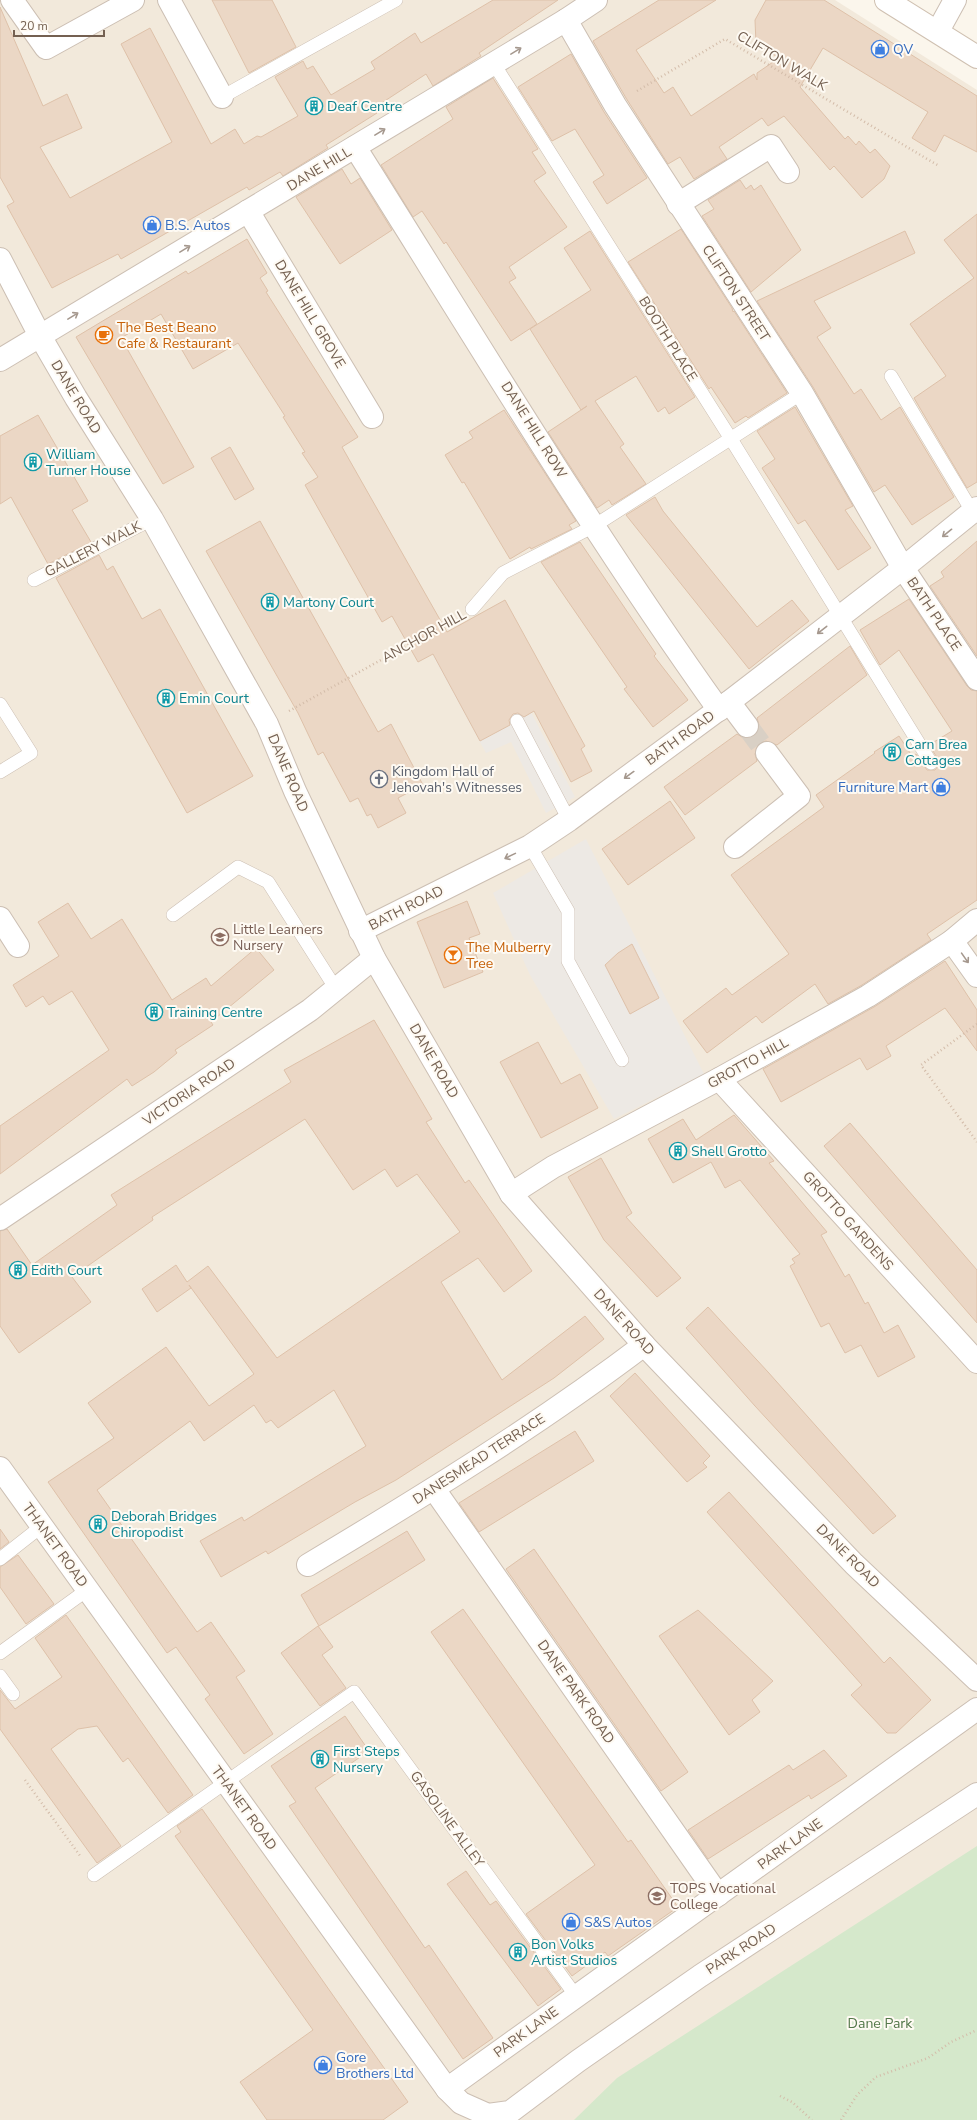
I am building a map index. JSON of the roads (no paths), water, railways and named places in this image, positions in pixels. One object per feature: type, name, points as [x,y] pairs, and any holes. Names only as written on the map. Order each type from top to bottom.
[{"type":"street","points":[[12,0],[46,48],[133,0]]},
{"type":"street","points":[[169,0],[222,97]]},
{"type":"street","name":"DANE HILL","points":[[0,360],[494,64],[596,0]]},
{"type":"street","points":[[886,0],[938,31],[977,57]]},
{"type":"street","points":[[938,31],[955,0]]},
{"type":"street","name":"CLIFTON STREET","points":[[566,20],[615,105],[802,393],[903,568]]},
{"type":"street","points":[[678,204],[770,146],[788,172]]},
{"type":"street","name":"DANE HILL ROW","points":[[355,147],[594,526],[674,647],[724,706],[747,726]]},
{"type":"street","name":"DANE HILL GROVE","points":[[248,211],[372,417]]},
{"type":"street","name":"DANE ROAD","points":[[0,259],[40,336],[76,398],[152,519],[267,724],[295,791],[374,958],[511,1194],[644,1345],[854,1564],[977,1680]]},
{"type":"street","name":"BATH ROAD","points":[[360,931],[530,846],[569,820],[724,706],[975,513]]},
{"type":"street","name":"BATH PLACE","points":[[903,568],[977,679]]},
{"type":"street","points":[[736,848],[799,796],[767,753]]},
{"type":"street","points":[[0,918],[18,946]]},
{"type":"street","name":"GROTTO HILL","points":[[511,1194],[553,1167],[719,1079],[868,996],[952,941],[977,920]]},
{"type":"street","points":[[952,941],[977,976]]},
{"type":"street","name":"VICTORIA ROAD","points":[[0,1219],[310,1010],[374,958]]},
{"type":"street","name":"GROTTO GARDENS","points":[[719,1079],[977,1362]]},
{"type":"street","name":"DANESMEAD TERRACE","points":[[308,1565],[434,1489],[578,1395],[644,1345]]},
{"type":"street","name":"THANET ROAD","points":[[0,1468],[457,2104]]},
{"type":"street","name":"DANE PARK ROAD","points":[[434,1489],[718,1895]]},
{"type":"street","name":"PARK LANE","points":[[457,2104],[576,1996],[977,1710]]},
{"type":"street","name":"PARK ROAD","points":[[510,2116],[578,2061],[700,1976],[977,1794]]},
{"type":"street","points":[[457,2104],[488,2115],[510,2116]]},
{"type":"lane","points":[[222,97],[396,0]]},
{"type":"lane","name":"BOOTH PLACE","points":[[494,64],[730,439],[931,763]]},
{"type":"lane","points":[[890,376],[975,513]]},
{"type":"lane","name":"ANCHOR HILL","points":[[472,609],[504,573],[594,526],[802,393]]},
{"type":"lane","name":"GALLERY WALK","points":[[34,580],[152,519]]},
{"type":"lane","points":[[0,704],[31,753],[0,772]]},
{"type":"lane","points":[[517,721],[569,820]]},
{"type":"lane","points":[[530,846],[568,911],[568,961],[622,1060]]},
{"type":"lane","points":[[173,915],[238,867],[268,882],[336,989]]},
{"type":"lane","points":[[0,1559],[42,1526]]},
{"type":"lane","points":[[0,1653],[87,1590]]},
{"type":"lane","points":[[0,1676],[13,1694]]},
{"type":"lane","name":"GASOLINE ALLEY","points":[[225,1782],[354,1692],[576,1996]]},
{"type":"lane","points":[[94,1875],[225,1782]]},
{"type":"tunnel","points":[[747,726],[767,753]]},
{"type":"place","name":"QV","points":[[880,49]]},
{"type":"place","name":"Deaf Centre","points":[[314,106]]},
{"type":"place","name":"B.S. Autos","points":[[152,225]]},
{"type":"place","name":"The Best Beano Cafe & Restaurant","points":[[104,335]]},
{"type":"place","name":"William Turner House","points":[[33,462]]},
{"type":"place","name":"Martony Court","points":[[270,602]]},
{"type":"place","name":"Emin Court","points":[[166,698]]},
{"type":"place","name":"Carn Brea Cottages","points":[[892,752]]},
{"type":"place","name":"Kingdom Hall of Jehovah's Witnesses","points":[[379,779]]},
{"type":"place","name":"Furniture Mart","points":[[941,787]]},
{"type":"place","name":"Little Learners Nursery","points":[[220,937]]},
{"type":"place","name":"The Mulberry Tree","points":[[453,955]]},
{"type":"place","name":"Training Centre","points":[[154,1012]]},
{"type":"place","name":"Shell Grotto","points":[[678,1151]]},
{"type":"place","name":"Edith Court","points":[[18,1270]]},
{"type":"place","name":"Deborah Bridges Chiropodist","points":[[98,1524]]},
{"type":"place","name":"First Steps Nursery","points":[[320,1759]]},
{"type":"place","name":"TOPS Vocational College","points":[[657,1896]]},
{"type":"place","name":"S&S Autos","points":[[571,1922]]},
{"type":"place","name":"Bon Volks Artist Studios","points":[[518,1952]]},
{"type":"place","name":"Gore Brothers Ltd","points":[[323,2065]]},
{"type":"park label","name":"Dane Park","points":[[880,2023]]}]
